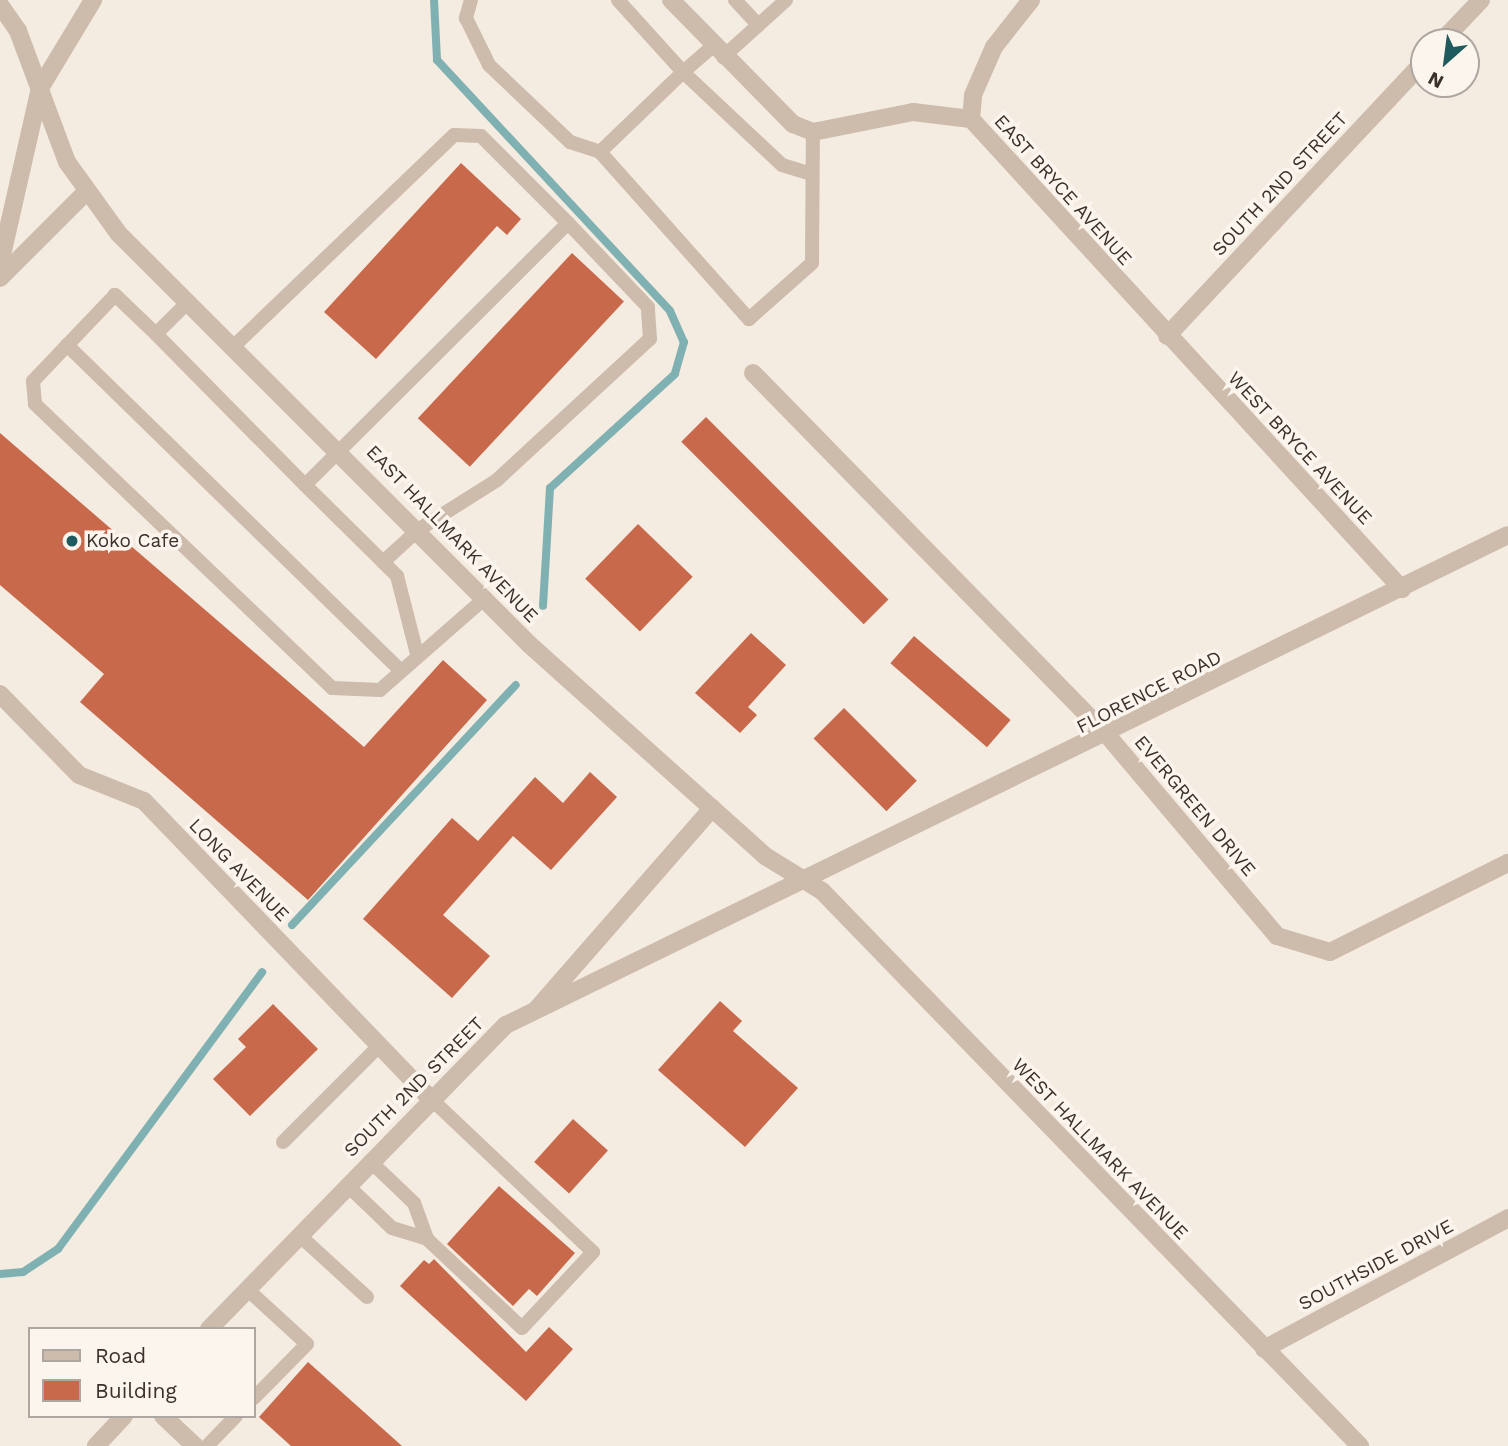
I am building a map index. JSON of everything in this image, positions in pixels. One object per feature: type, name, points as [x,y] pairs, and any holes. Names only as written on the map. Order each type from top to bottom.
[{"type":"street","points":[[0,264],[40,88],[93,0]]},
{"type":"street","points":[[671,0],[770,107],[813,132]]},
{"type":"street","points":[[971,120],[973,95],[994,47],[1031,0]]},
{"type":"street","points":[[1454,28],[1481,0]]},
{"type":"street","points":[[0,5],[18,31],[84,194],[0,278]]},
{"type":"street","name":"SOUTH 2ND STREET","points":[[1167,336],[1410,76]]},
{"type":"street","name":"EAST BRYCE AVENUE","points":[[813,132],[913,112],[971,120],[1167,336]]},
{"type":"street","name":"EAST HALLMARK AVENUE","points":[[84,194],[188,302],[341,450],[485,598],[712,808],[807,883]]},
{"type":"street","name":"WEST BRYCE AVENUE","points":[[1167,336],[1402,589]]},
{"type":"street","name":"EVERGREEN DRIVE","points":[[753,373],[1108,736],[1277,936],[1330,953],[1508,863]]},
{"type":"street","name":"FLORENCE ROAD","points":[[807,883],[1108,736],[1508,535]]},
{"type":"street","name":"LONG AVENUE","points":[[0,694],[79,775],[144,801],[378,1047],[431,1099]]},
{"type":"street","points":[[533,1013],[712,808]]},
{"type":"street","name":"SOUTH 2ND STREET","points":[[211,1327],[370,1161],[506,1025],[807,883]]},
{"type":"street","name":"WEST HALLMARK AVENUE","points":[[807,883],[822,891],[1360,1446]]},
{"type":"street","name":"SOUTHSIDE DRIVE","points":[[1264,1349],[1508,1218]]},
{"type":"street","points":[[96,1446],[122,1418]]},
{"type":"street","points":[[165,1418],[195,1446]]},
{"type":"lane","points":[[471,0],[466,18],[489,65],[570,142],[600,152],[749,319],[812,263],[813,132]]},
{"type":"lane","points":[[618,0],[683,72],[782,165],[811,174]]},
{"type":"lane","points":[[735,0],[758,25]]},
{"type":"lane","points":[[600,152],[683,72],[758,25],[786,0]]},
{"type":"lane","points":[[234,346],[454,135],[481,136],[648,307],[650,339],[497,480],[418,530],[383,562]]},
{"type":"lane","points":[[305,485],[568,223]]},
{"type":"lane","points":[[417,654],[397,576],[115,295],[33,381],[35,404],[332,688],[380,690],[417,654],[445,639],[485,598]]},
{"type":"lane","points":[[156,334],[188,302]]},
{"type":"lane","points":[[66,345],[400,670]]},
{"type":"lane","points":[[283,1142],[378,1047]]},
{"type":"lane","points":[[347,1185],[392,1228],[427,1239],[522,1328],[593,1252],[431,1099]]},
{"type":"lane","points":[[370,1161],[414,1202],[427,1239]]},
{"type":"lane","points":[[299,1235],[367,1297]]},
{"type":"lane","points":[[247,1289],[307,1344],[256,1396]]},
{"type":"lane","points":[[206,1446],[234,1418]]},
{"type":"building","points":[[461,163],[521,219],[507,235],[497,226],[376,359],[324,312]]},
{"type":"building","points":[[572,253],[624,301],[470,467],[418,418]]},
{"type":"building","points":[[706,417],[888,599],[864,624],[681,442]]},
{"type":"building","points":[[0,433],[364,747],[443,660],[487,700],[308,900],[80,702],[104,674],[0,585]]},
{"type":"building","points":[[638,524],[693,577],[640,631],[585,579]]},
{"type":"building","points":[[751,633],[786,665],[748,707],[757,715],[740,733],[695,693]]},
{"type":"building","points":[[914,636],[1011,720],[987,747],[890,663]]},
{"type":"building","points":[[844,708],[917,781],[886,811],[814,738]]},
{"type":"building","points":[[590,772],[617,797],[551,870],[513,836],[443,915],[490,956],[452,998],[363,919],[452,818],[478,841],[535,777],[563,803]]},
{"type":"building","points":[[720,1001],[742,1021],[733,1031],[798,1088],[745,1147],[658,1070]]},
{"type":"building","points":[[273,1004],[318,1049],[250,1116],[213,1079],[246,1047],[238,1039]]},
{"type":"building","points":[[573,1119],[608,1150],[569,1194],[534,1162]]},
{"type":"building","points":[[499,1186],[575,1253],[537,1296],[529,1289],[513,1306],[447,1244]]},
{"type":"building","points":[[434,1259],[526,1352],[549,1327],[573,1349],[526,1401],[400,1286],[424,1260],[429,1264]]},
{"type":"building","points":[[308,1362],[402,1446],[291,1446],[259,1417]]},
{"type":"waterway","points":[[434,0],[437,60],[670,311],[684,342],[675,374],[550,488],[543,606]]},
{"type":"waterway","points":[[292,925],[516,685]]},
{"type":"waterway","points":[[0,1274],[23,1272],[58,1249],[262,972]]},
{"type":"place","name":"Koko Cafe","points":[[72,541]]}]
